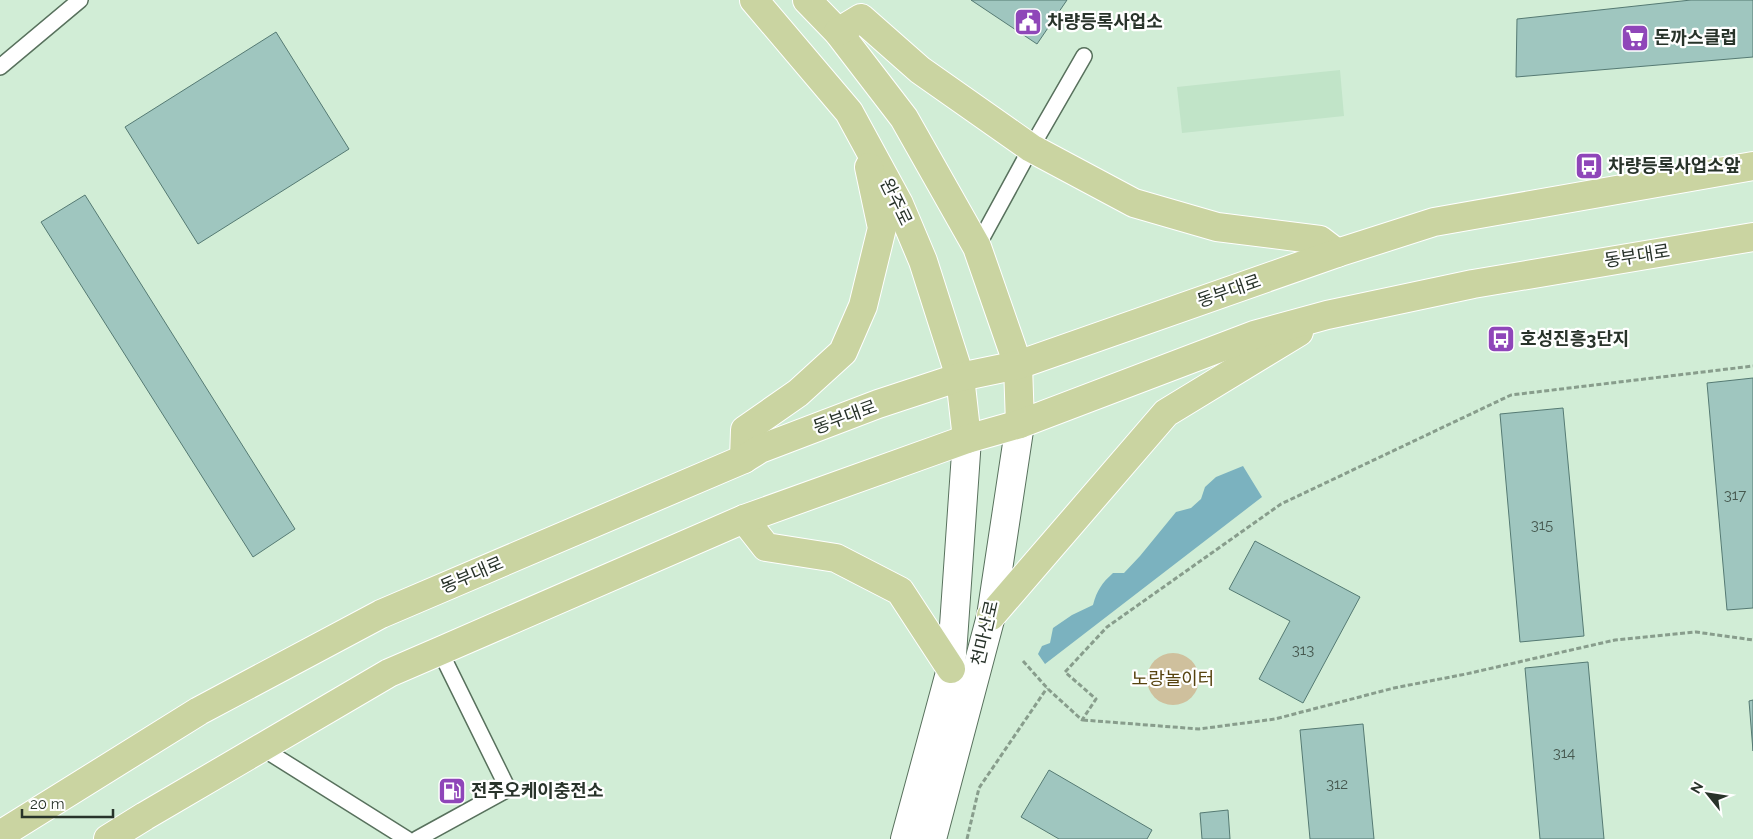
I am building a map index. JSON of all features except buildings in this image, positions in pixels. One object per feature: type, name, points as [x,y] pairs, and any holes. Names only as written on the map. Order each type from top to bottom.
[{"type":"main road","name":"완주로","points":[[754,0],[849,112],[899,204],[923,261],[960,377],[967,439]]},
{"type":"main road","points":[[807,0],[838,32],[904,118],[977,247],[1018,365],[1020,424]]},
{"type":"main road","points":[[838,32],[861,18],[920,70],[1031,148],[1134,203],[1217,227],[1320,240],[1337,253]]},
{"type":"main road","points":[[744,459],[745,430],[798,393],[843,352],[863,306],[882,228],[862,136]]},
{"type":"main road","name":"동부대로","points":[[0,835],[199,711],[381,614],[744,459],[760,449],[878,404],[960,377],[1018,365],[1337,253],[1434,222],[1753,166]]},
{"type":"main road","name":"동부대로","points":[[108,839],[389,673],[744,519],[967,439],[1020,424],[1254,335],[1327,315],[1473,284],[1753,237]]},
{"type":"main road","points":[[991,616],[1166,413],[1327,315]]},
{"type":"main road","points":[[744,519],[766,547],[836,558],[900,591],[951,670]]},
{"type":"street","name":"천마산로","points":[[932,839],[991,616],[1020,424]]},
{"type":"street","name":"천마산로","points":[[905,839],[951,670],[967,439]]},
{"type":"lane","points":[[0,67],[80,0]]},
{"type":"lane","points":[[977,247],[1084,56]]},
{"type":"lane","points":[[417,839],[508,789],[440,651]]},
{"type":"lane","points":[[262,748],[407,839]]},
{"type":"path","points":[[1082,720],[1096,699],[1065,672],[1107,627],[1281,504],[1511,396],[1753,366]]},
{"type":"path","points":[[1024,661],[1047,688],[1082,720],[1199,729],[1275,718],[1394,688],[1466,674],[1615,640],[1696,632],[1753,640]]},
{"type":"path","points":[[967,839],[979,788],[1047,688]]},
{"type":"shaded area","points":[[1340,70],[1344,116],[1182,133],[1177,87]]},
{"type":"green space","name":"노랑놀이터","points":[[1168,653],[1178,653],[1192,660],[1199,674],[1199,684],[1192,698],[1178,705],[1168,705],[1158,701],[1151,694],[1147,684],[1147,674],[1151,664],[1158,657]]},
{"type":"water","points":[[1243,466],[1262,497],[1045,664],[1038,654],[1042,646],[1050,643],[1053,628],[1072,615],[1093,605],[1100,587],[1106,580],[1113,573],[1124,573],[1176,512],[1191,508],[1201,499],[1205,487],[1216,477]]},
{"type":"place","name":"차량등록사업소","points":[[1028,22]]},
{"type":"place","name":"돈까스클럽","points":[[1635,38]]},
{"type":"place","name":"차량등록사업소앞","points":[[1589,166]]},
{"type":"place","name":"호성진흥3단지","points":[[1501,339]]},
{"type":"place","name":"전주오케이충전소","points":[[452,791]]}]
